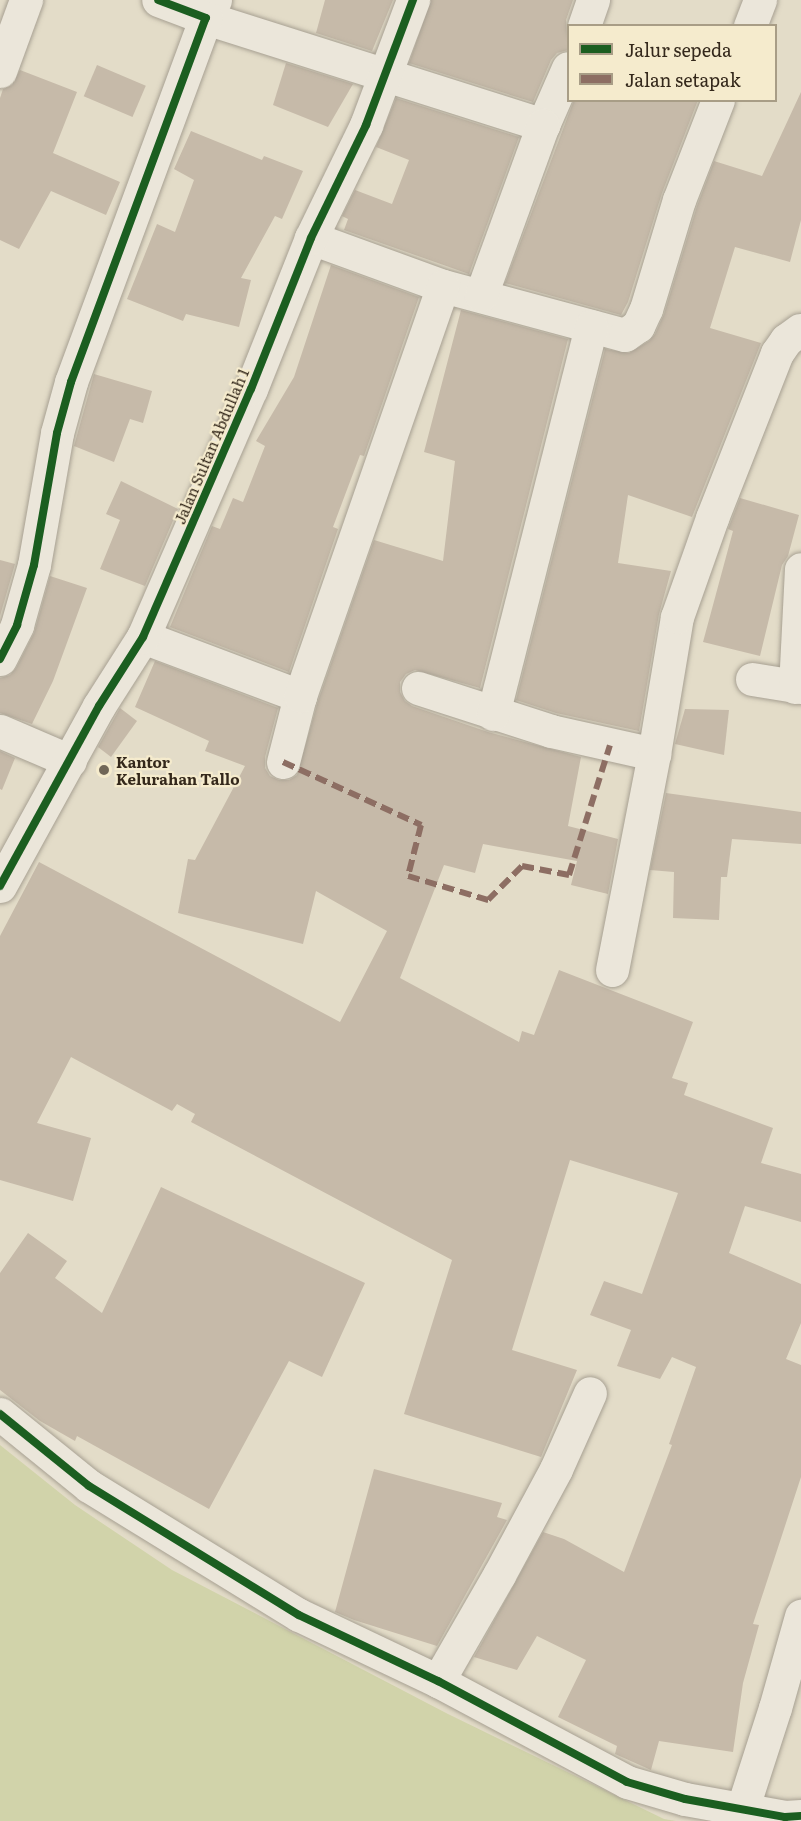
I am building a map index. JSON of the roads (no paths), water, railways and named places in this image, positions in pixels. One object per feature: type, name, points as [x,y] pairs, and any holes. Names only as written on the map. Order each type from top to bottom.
[{"type":"street","points":[[0,71],[26,0]]},
{"type":"street","points":[[158,0],[211,9],[387,73],[543,125]]},
{"type":"street","name":"Jalan Sultan Abdullah 1","points":[[0,886],[99,706],[143,637],[251,389],[311,238],[366,125],[413,0]]},
{"type":"street","points":[[585,24],[593,0]]},
{"type":"street","points":[[751,24],[760,0]]},
{"type":"street","points":[[0,659],[17,625],[34,566],[57,433],[71,382],[211,9]]},
{"type":"street","points":[[481,295],[543,125],[567,70]]},
{"type":"street","points":[[311,238],[443,286],[625,334],[638,326],[646,309],[679,200],[717,102]]},
{"type":"street","points":[[283,762],[300,696],[443,286]]},
{"type":"street","points":[[493,714],[591,326]]},
{"type":"street","points":[[612,970],[654,754],[677,617],[712,518],[777,353],[786,340],[801,330]]},
{"type":"street","points":[[752,679],[798,687],[801,569]]},
{"type":"street","points":[[143,637],[300,696]]},
{"type":"street","points":[[418,688],[550,731],[654,754]]},
{"type":"street","points":[[0,730],[70,761]]},
{"type":"street","points":[[438,1681],[551,1478],[590,1394]]},
{"type":"street","points":[[0,1414],[89,1486],[299,1616],[438,1681],[627,1782],[684,1799],[790,1818]]},
{"type":"street","points":[[742,1810],[776,1708],[801,1616]]},
{"type":"place","name":"Kantor Kelurahan Tallo","points":[[104,770]]}]
